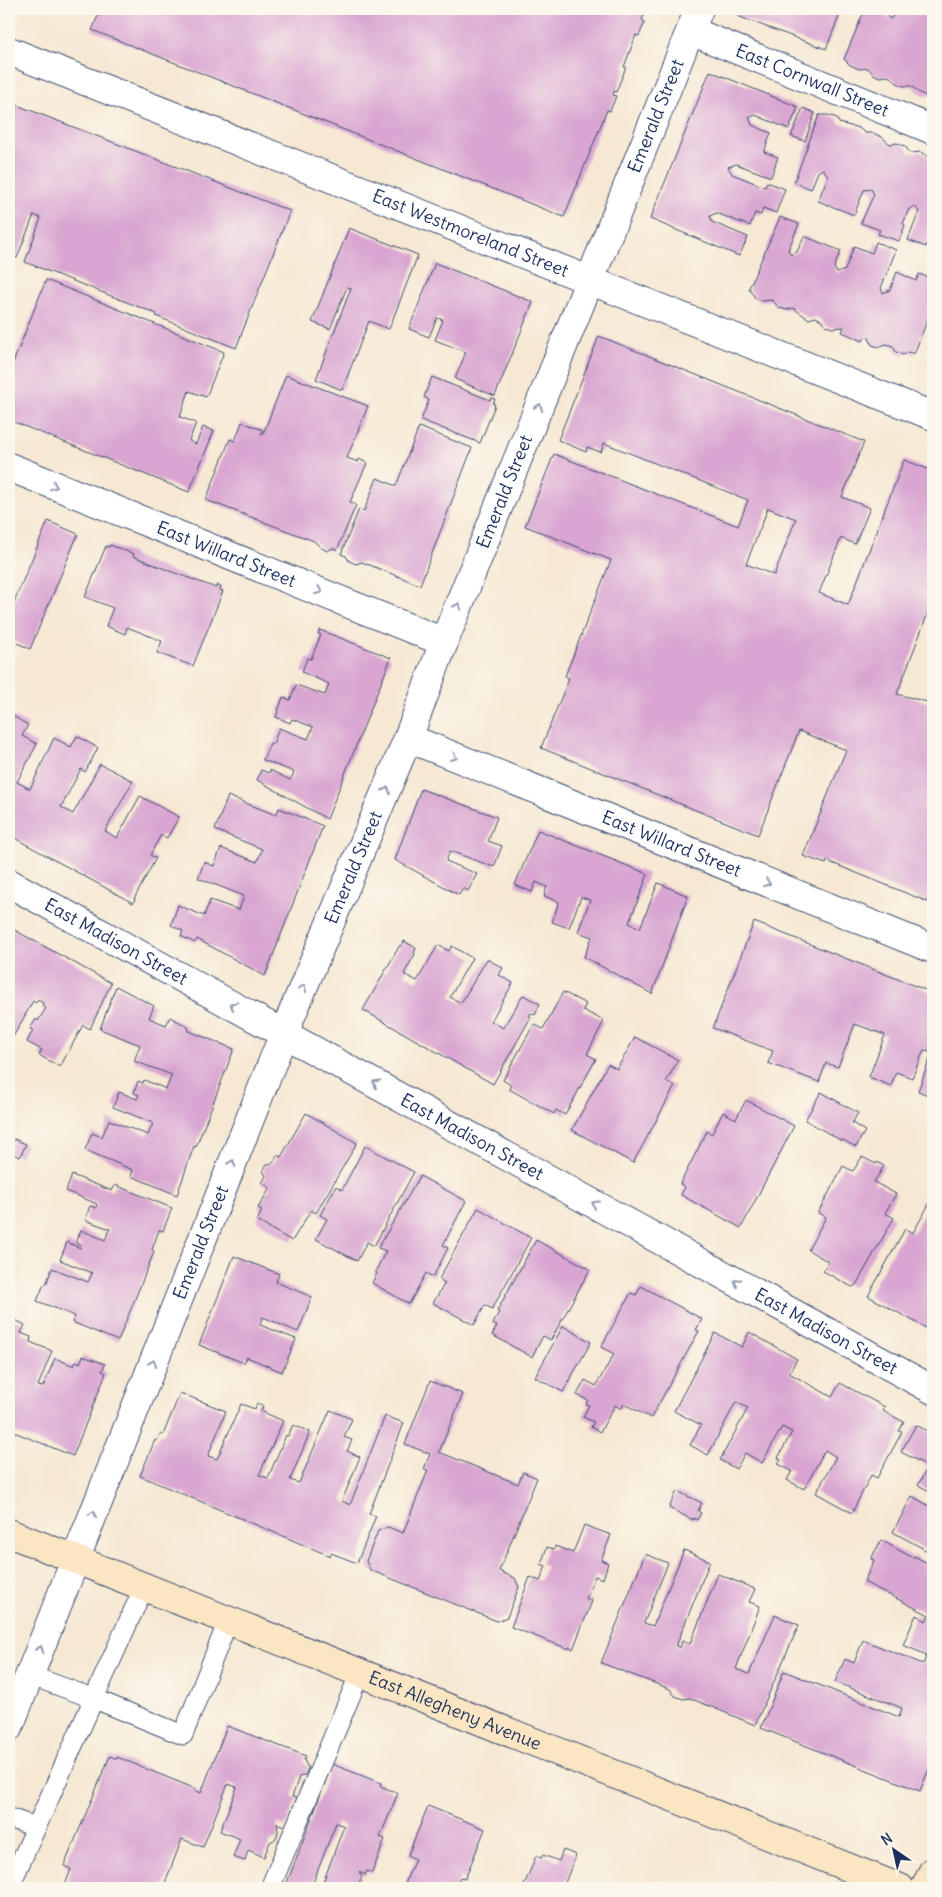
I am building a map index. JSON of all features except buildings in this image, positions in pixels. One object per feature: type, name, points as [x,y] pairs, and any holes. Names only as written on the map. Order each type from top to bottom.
[{"type":"main road","name":"East Allegheny Avenue","points":[[9,1533],[900,1888]]},
{"type":"main road","points":[[925,1888],[933,1871]]},
{"type":"street","name":"East Cornwall Street","points":[[695,20],[933,130]]},
{"type":"street","name":"Emerald Street","points":[[9,1726],[284,1033],[408,738],[444,642],[695,20]]},
{"type":"street","name":"East Westmoreland Street","points":[[9,52],[591,280],[931,408]]},
{"type":"street","name":"East Willard Street","points":[[9,468],[444,642]]},
{"type":"street","name":"East Willard Street","points":[[408,738],[933,949]]},
{"type":"street","name":"East Madison Street","points":[[9,883],[933,1390]]},
{"type":"lane","points":[[10,1888],[144,1587]]},
{"type":"lane","points":[[29,1674],[183,1735],[228,1621]]},
{"type":"lane","points":[[270,1888],[360,1673]]},
{"type":"lane","points":[[9,1818],[36,1827]]}]
